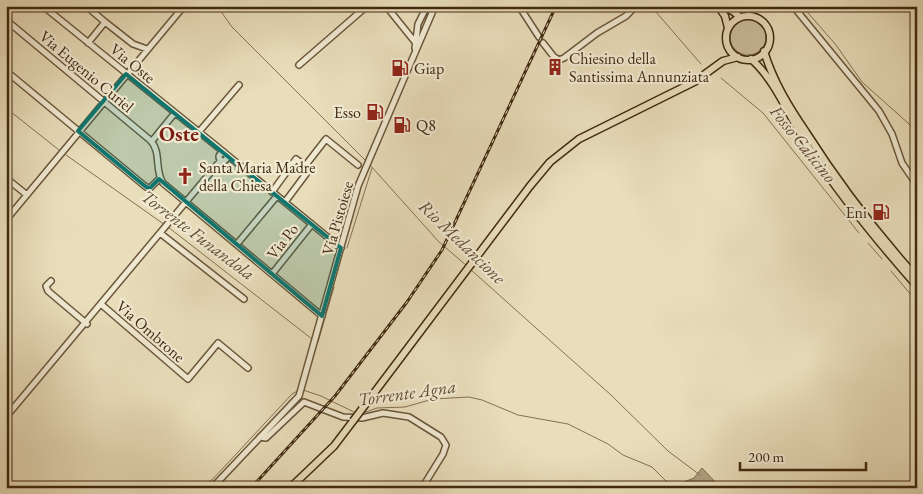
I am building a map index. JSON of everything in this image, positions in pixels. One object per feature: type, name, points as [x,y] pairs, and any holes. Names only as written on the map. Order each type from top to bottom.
[{"type":"main road","points":[[718,6],[725,16],[728,28],[724,56],[719,64]]},
{"type":"main road","points":[[726,6],[740,17],[756,18],[765,25],[769,37],[764,51],[769,68],[784,96],[828,166],[861,212],[917,278]]},
{"type":"main road","points":[[728,28],[740,17]]},
{"type":"main road","points":[[727,43],[731,51],[738,57]]},
{"type":"main road","points":[[751,59],[764,51]]},
{"type":"main road","points":[[290,488],[329,450],[353,421],[541,172],[563,150],[594,131],[694,82],[719,64],[738,57],[751,59],[763,71],[809,150],[843,198],[917,286]]},
{"type":"street","name":"Via Oste","points":[[43,6],[207,140],[223,156],[275,194],[341,248]]},
{"type":"street","points":[[6,220],[78,131],[184,6]]},
{"type":"street","points":[[299,65],[367,6]]},
{"type":"street","points":[[386,6],[415,42]]},
{"type":"street","name":"Via Pistoiese","points":[[414,54],[418,30],[427,6]]},
{"type":"street","name":"Via Pistoiese","points":[[260,437],[300,394],[358,186],[435,6]]},
{"type":"street","points":[[518,6],[539,37]]},
{"type":"street","points":[[793,6],[879,111],[892,134],[902,163],[917,185]]},
{"type":"street","points":[[543,43],[554,57],[559,60],[635,7]]},
{"type":"street","points":[[92,10],[133,44],[147,49]]},
{"type":"street","name":"Via Eugenio Curiel","points":[[6,20],[152,141]]},
{"type":"street","points":[[88,43],[105,22]]},
{"type":"street","points":[[402,24],[412,30],[425,29]]},
{"type":"street","points":[[6,72],[146,187],[150,188],[160,178]]},
{"type":"street","points":[[198,133],[240,85]]},
{"type":"street","points":[[174,114],[152,141],[156,147],[160,178],[322,316]]},
{"type":"street","points":[[237,244],[275,194],[296,159],[305,166],[326,139],[358,165]]},
{"type":"street","points":[[6,417],[87,324],[223,156]]},
{"type":"street","points":[[285,202],[306,174]]},
{"type":"street","points":[[6,178],[27,195]]},
{"type":"street","name":"Via Po","points":[[272,274],[312,224]]},
{"type":"street","points":[[161,232],[244,299]]},
{"type":"street","points":[[51,281],[46,286],[48,292],[87,324]]},
{"type":"street","name":"Via Ombrone","points":[[102,305],[188,379],[218,343],[248,368]]},
{"type":"street","points":[[212,488],[260,437],[266,438],[288,416],[306,402],[344,417],[362,418],[383,413],[409,417],[441,437],[446,445],[443,454],[422,488]]},
{"type":"highlighted area","points":[[126,74],[341,248],[322,316],[272,274],[159,179],[150,188],[146,187],[78,131]]},
{"type":"shaded area","points":[[748,19],[755,20],[761,24],[765,30],[765,44],[761,50],[755,54],[748,55],[741,54],[735,50],[731,44],[730,37],[731,30],[735,24],[741,20]]},
{"type":"shaded area","points":[[702,468],[721,488],[698,483],[669,488],[694,478]]},
{"type":"waterway","name":"Rio Medancione","points":[[217,6],[232,27],[367,162]]},
{"type":"waterway","points":[[802,6],[836,45],[862,82],[917,131]]},
{"type":"waterway","name":"Fosso Calicino","points":[[656,12],[701,64]]},
{"type":"waterway","name":"Fosso Calicino","points":[[721,78],[763,113],[859,233]]},
{"type":"waterway","name":"Torrente Funandola","points":[[6,108],[59,150]]},
{"type":"waterway","name":"Torrente Funandola","points":[[66,155],[165,225]]},
{"type":"waterway","name":"Rio Medancione","points":[[370,165],[439,242],[467,266]]},
{"type":"waterway","points":[[347,248],[372,168]]},
{"type":"waterway","name":"Torrente Funandola","points":[[168,227],[312,339]]},
{"type":"waterway","name":"Fosso Calicino","points":[[868,243],[882,259]]},
{"type":"waterway","name":"Rio Medancione","points":[[470,269],[611,395],[668,451],[700,475]]},
{"type":"waterway","name":"Fosso Calicino","points":[[891,271],[917,302]]},
{"type":"waterway","name":"Torrente Funandola","points":[[318,342],[334,287]]},
{"type":"waterway","name":"Torrente Agna","points":[[198,488],[212,480],[292,394],[299,390]]},
{"type":"waterway","name":"Torrente Agna","points":[[303,390],[321,396],[356,413]]},
{"type":"waterway","name":"Torrente Agna","points":[[363,413],[377,408],[405,407],[433,399],[469,397],[482,400],[518,415],[568,424],[608,444],[623,455],[652,467],[673,488]]},
{"type":"railway","points":[[251,488],[335,396],[407,302],[442,250],[556,6]]},
{"type":"place","name":"Chiesino della Santissima Annunziata","points":[[555,67]]},
{"type":"place","name":"Giap","points":[[400,68]]},
{"type":"place","name":"Esso","points":[[375,112]]},
{"type":"place","name":"Q8","points":[[402,125]]},
{"type":"place","name":"Santa Maria Madre della Chiesa","points":[[185,176]]},
{"type":"place","name":"Eni","points":[[881,212]]},
{"type":"district","name":"Oste","points":[[179,134]]}]
